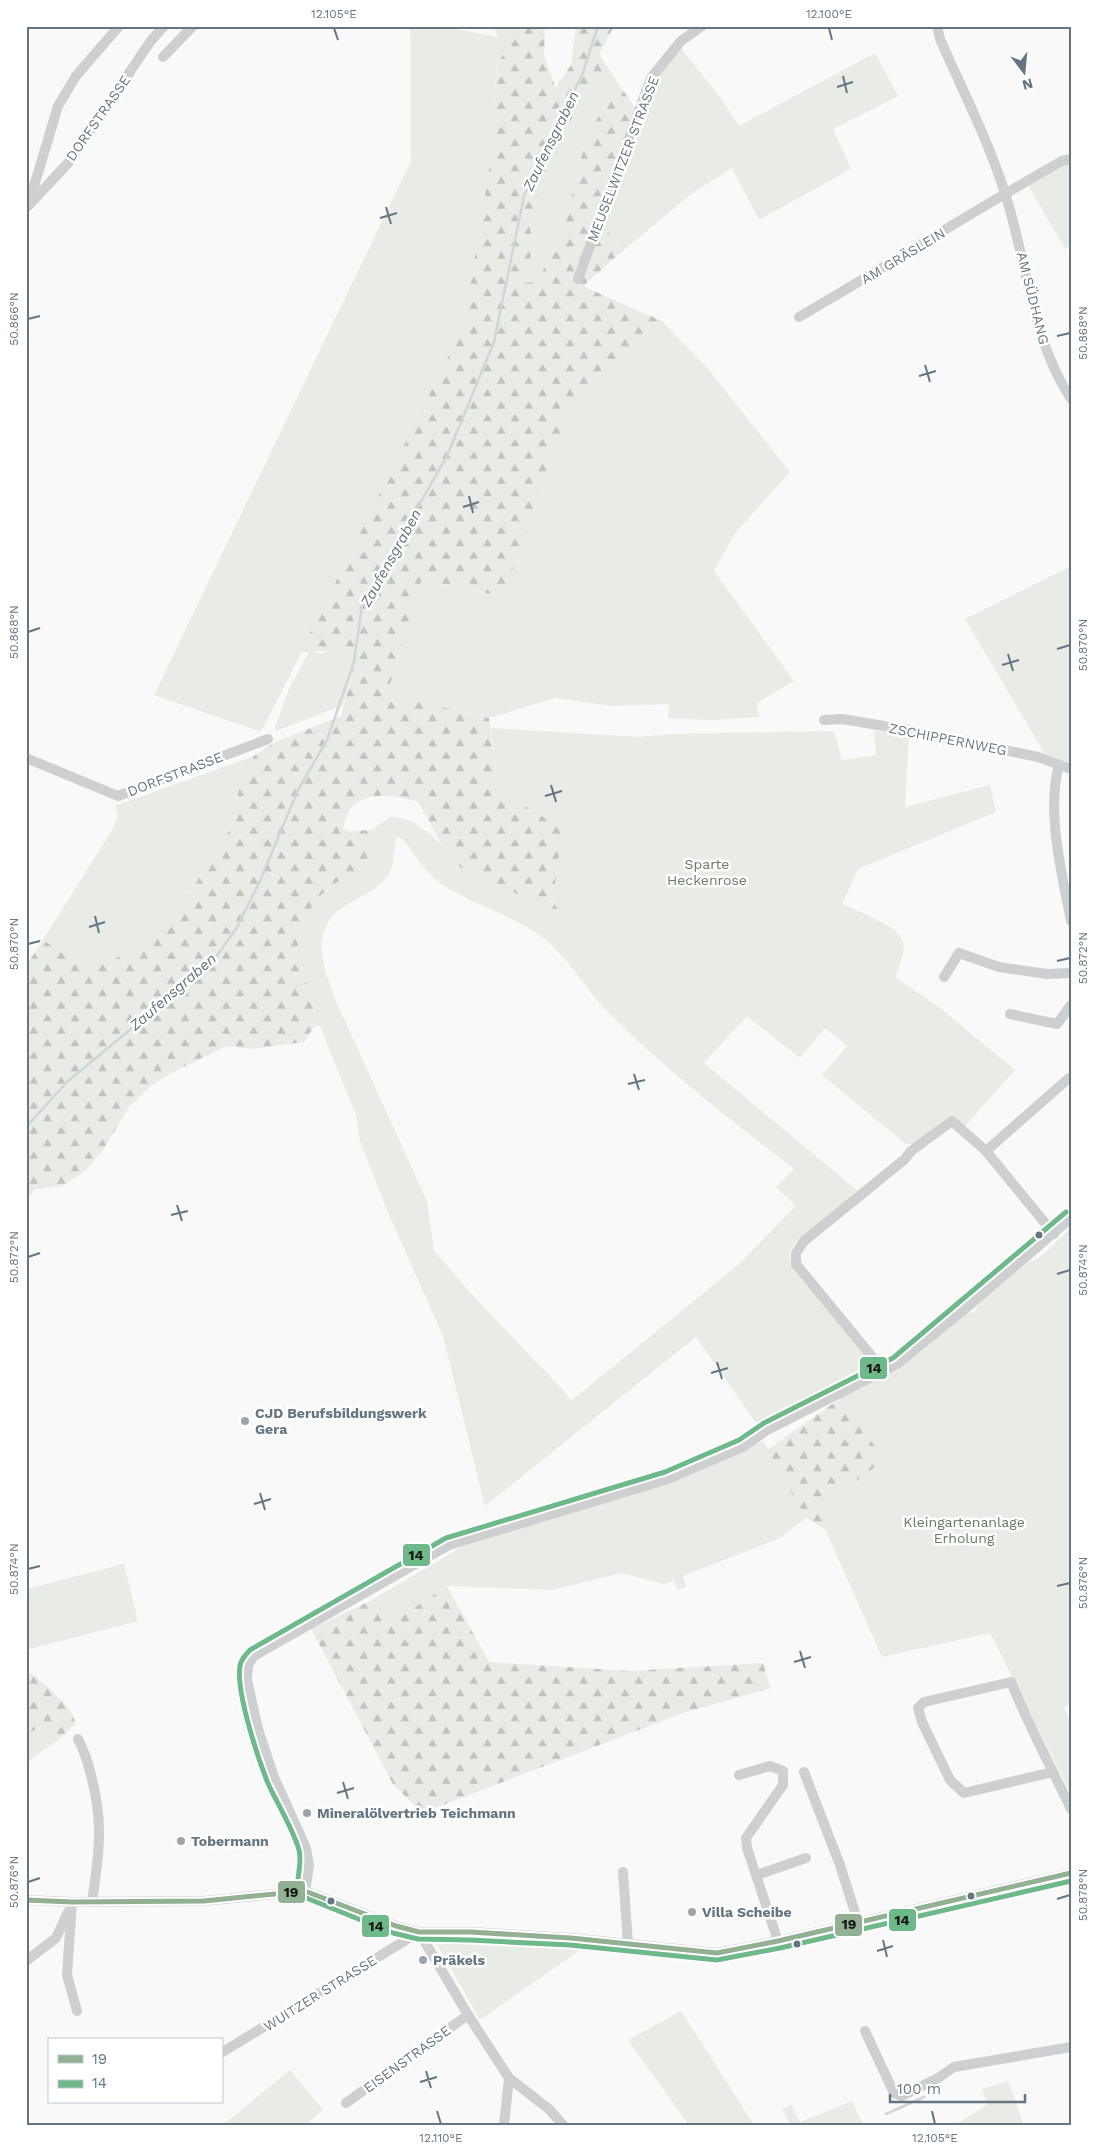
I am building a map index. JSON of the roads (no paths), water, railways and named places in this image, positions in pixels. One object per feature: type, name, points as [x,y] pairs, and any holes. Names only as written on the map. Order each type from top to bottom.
[{"type":"street","name":"DORFSTRASSE","points":[[27,207],[58,106],[76,76],[119,26]]},
{"type":"street","name":"DORFSTRASSE","points":[[27,207],[69,162],[150,42],[164,26]]},
{"type":"street","points":[[163,57],[194,26]]},
{"type":"street","name":"MEUSELWITZER STRASSE","points":[[578,279],[651,78],[681,41],[702,26]]},
{"type":"street","name":"AM SÜDHANG","points":[[937,26],[940,39],[1005,193],[1045,347],[1060,384],[1071,399]]},
{"type":"street","points":[[1005,193],[1062,161],[1071,159]]},
{"type":"street","name":"AM GRÄSLEIN","points":[[799,317],[890,264],[1005,193]]},
{"type":"street","name":"ZSCHIPPERNWEG","points":[[824,720],[842,719],[902,729],[1038,757],[1071,769]]},
{"type":"street","name":"DORFSTRASSE","points":[[26,758],[118,796],[268,739]]},
{"type":"street","points":[[1059,766],[1055,779],[1056,844],[1071,921]]},
{"type":"street","points":[[944,977],[959,953],[999,967],[1047,974],[1071,973]]},
{"type":"street","points":[[1010,1014],[1057,1024],[1071,1005]]},
{"type":"street","points":[[986,1151],[1069,1078]]},
{"type":"street","points":[[882,1371],[796,1264],[796,1253],[804,1241],[905,1159],[911,1151],[952,1121],[986,1151],[1054,1234]]},
{"type":"street","points":[[305,1891],[309,1866],[306,1848],[274,1777],[258,1729],[247,1680],[248,1665],[254,1656],[265,1648],[450,1545],[668,1479],[743,1447],[767,1430],[897,1364],[1071,1218]]},
{"type":"street","points":[[1053,1772],[964,1793],[950,1780],[922,1722],[918,1708],[924,1702],[1010,1682],[1071,1809]]},
{"type":"street","points":[[78,1738],[85,1754],[94,1788],[100,1823],[100,1846],[92,1902]]},
{"type":"street","points":[[739,1775],[770,1766],[783,1771],[783,1785],[746,1838],[747,1848],[778,1941]]},
{"type":"street","points":[[804,1772],[840,1865],[858,1922]]},
{"type":"street","points":[[757,1875],[806,1858]]},
{"type":"street","points":[[623,1872],[628,1944]]},
{"type":"street","points":[[26,1900],[72,1902],[204,1901],[305,1891],[396,1926],[419,1932],[486,1933],[572,1938],[717,1953],[778,1941],[1071,1873]]},
{"type":"street","points":[[26,1962],[56,1938],[72,1902]]},
{"type":"street","points":[[72,1902],[67,1975],[77,2011]]},
{"type":"street","points":[[419,1932],[468,2015],[509,2078],[550,2110],[563,2125]]},
{"type":"street","name":"WUITZER STRASSE","points":[[222,2052],[419,1932]]},
{"type":"street","name":"EISENSTRASSE","points":[[346,2103],[468,2015]]},
{"type":"street","points":[[865,2031],[894,2093],[902,2096],[938,2078],[954,2066],[1071,2047]]},
{"type":"street","points":[[504,2125],[509,2078]]},
{"type":"waterway","name":"Zaufensgraben","points":[[26,1127],[68,1081],[213,961],[236,929],[260,881],[298,790],[327,740],[354,662],[362,605],[447,456],[494,342],[524,196],[582,75],[598,26]]},
{"type":"waterway","points":[[886,2114],[924,2097]]},
{"type":"place","name":"CJD Berufsbildungswerk Gera","points":[[245,1421]]},
{"type":"place","name":"Mineralölvertrieb Teichmann","points":[[307,1813]]},
{"type":"place","name":"Tobermann","points":[[181,1841]]},
{"type":"place","name":"Villa Scheibe","points":[[692,1912]]},
{"type":"place","name":"Präkels","points":[[423,1960]]},
{"type":"park label","name":"Sparte Heckenrose","points":[[707,872]]},
{"type":"park label","name":"Kleingartenanlage Erholung","points":[[964,1530]]}]
